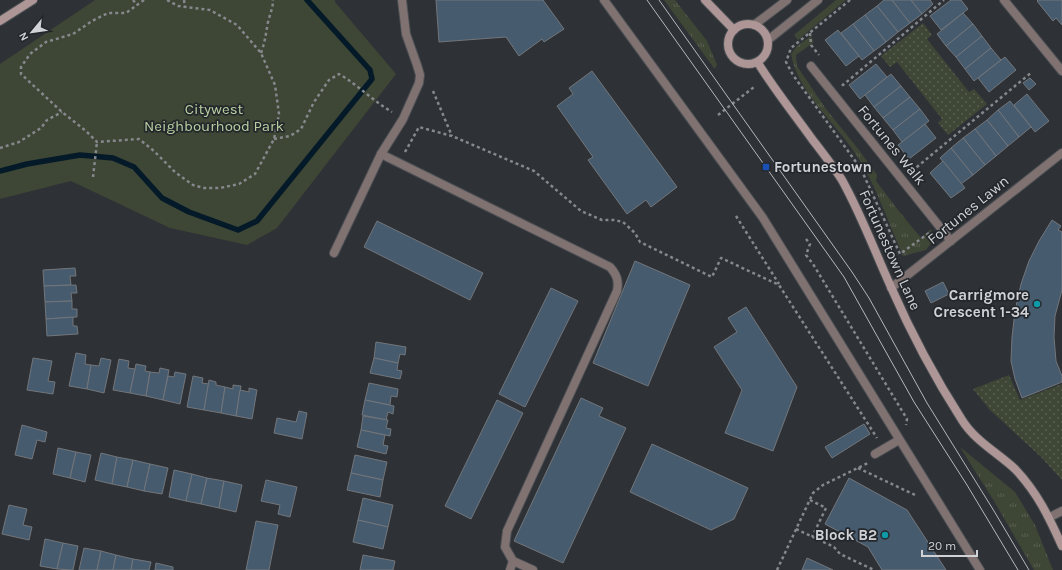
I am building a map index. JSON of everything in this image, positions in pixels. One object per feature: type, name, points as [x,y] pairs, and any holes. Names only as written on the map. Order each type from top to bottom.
[{"type":"street","points":[[0,21],[33,0]]},
{"type":"street","points":[[334,253],[381,154],[403,119],[419,83],[420,75],[406,34],[402,0]]},
{"type":"street","points":[[604,0],[763,218],[980,570]]},
{"type":"street","points":[[705,0],[734,30]]},
{"type":"street","points":[[754,25],[787,0]]},
{"type":"street","points":[[768,40],[818,0]]},
{"type":"street","points":[[1004,0],[1062,71]]},
{"type":"street","points":[[743,24],[754,25],[763,31],[768,40],[767,53],[763,59],[752,65],[739,63],[734,59],[728,48],[730,35],[734,30],[743,24]]},
{"type":"street","name":"Fortunestown Lane","points":[[758,62],[788,106],[834,167],[842,181],[864,225],[905,318],[963,422],[984,444],[1014,469],[1040,500],[1050,517],[1062,546]]},
{"type":"street","name":"Fortunes Walk","points":[[811,66],[951,241]]},
{"type":"street","name":"Fortunes Lawn","points":[[891,288],[1062,153]]},
{"type":"street","points":[[381,154],[610,267],[615,273],[619,283],[617,291],[507,531],[505,547],[514,561],[533,570]]},
{"type":"street","points":[[875,454],[899,440]]},
{"type":"street","points":[[1050,517],[1062,511]]},
{"type":"street","points":[[510,570],[514,561]]},
{"type":"path","points":[[133,0],[137,5]]},
{"type":"path","points":[[144,0],[126,13],[108,13],[92,21],[73,34],[46,42],[30,54],[21,67],[21,74],[97,142],[138,139],[154,151],[175,172],[193,185],[204,188],[220,188],[239,184],[255,174],[274,139],[280,114],[275,85],[261,53],[237,25],[210,10],[178,6],[167,0]]},
{"type":"path","points":[[184,0],[185,7]]},
{"type":"path","points":[[261,53],[266,40],[268,20],[273,6],[273,0]]},
{"type":"path","points":[[843,85],[944,0]]},
{"type":"path","points":[[810,33],[811,45],[823,61]]},
{"type":"path","points":[[910,172],[1032,72]]},
{"type":"path","points":[[274,139],[290,136],[301,129],[314,102],[329,80],[339,74],[352,81],[382,106]]},
{"type":"path","points":[[838,79],[848,91]]},
{"type":"path","points":[[718,115],[754,87]]},
{"type":"path","points":[[433,91],[452,136]]},
{"type":"path","points":[[0,148],[19,142],[41,128],[48,120],[62,112]]},
{"type":"path","points":[[399,163],[419,127],[452,136],[534,172],[581,211],[602,220],[623,222],[635,233],[640,242],[712,276],[721,258],[779,285]]},
{"type":"path","points":[[93,177],[97,142]]},
{"type":"path","points":[[736,216],[884,449]]},
{"type":"path","points":[[900,254],[932,230]]},
{"type":"path","points":[[806,239],[810,244],[806,255],[813,264],[907,419],[906,429]]},
{"type":"path","points":[[776,570],[813,493],[823,485],[871,462]]},
{"type":"path","points":[[858,468],[915,495]]},
{"type":"path","points":[[810,500],[826,508],[812,537]]},
{"type":"path","points":[[796,529],[834,547],[840,554],[874,570]]},
{"type":"green space","name":"Citywest Neighbourhood Park","points":[[95,0],[335,0],[335,2],[396,74],[277,228],[247,245],[170,228],[71,181],[0,199],[0,64]]},
{"type":"green space","points":[[664,0],[675,0],[707,41],[717,65],[715,68],[714,68]]},
{"type":"green space","points":[[836,0],[846,0],[798,40],[794,35]]},
{"type":"green space","points":[[923,23],[932,35],[927,39],[969,92],[974,89],[987,104],[948,135],[938,123],[942,119],[897,62],[890,67],[881,56]]},
{"type":"green space","points":[[811,36],[814,42],[796,55],[797,66],[826,109],[877,175],[876,181],[921,238],[931,229],[934,239],[926,250],[903,256],[869,177],[847,141],[818,106],[801,81],[791,54],[797,46]]},
{"type":"green space","points":[[1009,375],[1020,400],[1062,384],[1062,480],[1041,457],[990,410],[973,389]]},
{"type":"green space","points":[[960,447],[1015,492],[1035,525],[1053,570],[1034,570],[994,501]]},
{"type":"building","points":[[436,0],[543,0],[564,29],[544,42],[542,39],[519,56],[506,37],[439,42]]},
{"type":"building","points":[[884,0],[892,0],[910,23],[898,32],[877,6]]},
{"type":"building","points":[[892,0],[911,0],[922,14],[910,23]]},
{"type":"building","points":[[911,0],[930,0],[933,4],[922,14]]},
{"type":"building","points":[[951,0],[961,0],[968,9],[941,30],[930,16]]},
{"type":"building","points":[[1062,0],[1062,25],[1056,18],[1053,21],[1037,1]]},
{"type":"building","points":[[877,6],[898,32],[886,42],[865,15]]},
{"type":"building","points":[[963,13],[973,24],[946,46],[937,34]]},
{"type":"building","points":[[865,15],[886,42],[874,51],[853,24]]},
{"type":"building","points":[[853,24],[874,51],[862,60],[841,33]]},
{"type":"building","points":[[973,24],[982,36],[956,57],[946,46]]},
{"type":"building","points":[[838,30],[859,56],[846,66],[825,40]]},
{"type":"building","points":[[982,36],[991,48],[965,69],[956,57]]},
{"type":"building","points":[[991,48],[1001,60],[974,81],[965,69]]},
{"type":"building","points":[[1005,57],[1016,70],[989,92],[978,78]]},
{"type":"building","points":[[876,64],[887,77],[860,99],[849,85]]},
{"type":"building","points":[[592,71],[677,187],[651,207],[646,200],[627,214],[588,160],[593,157],[557,106],[573,94],[569,88]]},
{"type":"building","points":[[891,74],[901,86],[874,107],[865,95]]},
{"type":"building","points":[[1030,78],[1036,84],[1029,90],[1023,83]]},
{"type":"building","points":[[901,86],[910,97],[883,118],[874,107]]},
{"type":"building","points":[[1027,94],[1049,121],[1035,132],[1014,105]]},
{"type":"building","points":[[910,97],[920,109],[893,130],[883,118]]},
{"type":"building","points":[[1010,101],[1031,127],[1019,137],[998,110]]},
{"type":"building","points":[[920,109],[929,121],[902,142],[893,130]]},
{"type":"building","points":[[998,110],[1019,137],[1008,146],[987,120]]},
{"type":"building","points":[[987,120],[1008,146],[996,156],[975,129]]},
{"type":"building","points":[[925,124],[936,138],[909,159],[898,145]]},
{"type":"building","points":[[975,129],[996,156],[985,165],[963,138]]},
{"type":"building","points":[[963,138],[985,165],[973,175],[951,148]]},
{"type":"building","points":[[951,148],[973,175],[961,184],[940,158]]},
{"type":"building","points":[[943,161],[965,188],[951,198],[930,173]]},
{"type":"building","name":"Carrigmore Crescent 1-34","points":[[1052,220],[1061,226],[1058,230],[1062,232],[1062,290],[1055,316],[1054,337],[1056,361],[1062,376],[1062,382],[1022,398],[1015,379],[1011,361],[1015,311],[1021,284],[1029,261]]},
{"type":"building","points":[[377,221],[483,273],[470,300],[364,247]]},
{"type":"building","points":[[635,261],[690,285],[648,386],[593,363]]},
{"type":"building","points":[[75,268],[76,276],[70,276],[71,285],[44,286],[43,270]]},
{"type":"building","points":[[943,282],[949,294],[931,303],[925,291]]},
{"type":"building","points":[[76,285],[77,293],[71,293],[72,301],[45,302],[44,286]]},
{"type":"building","points":[[551,288],[578,301],[525,407],[499,394]]},
{"type":"building","points":[[72,301],[72,309],[77,309],[77,317],[46,319],[45,302]]},
{"type":"building","points":[[746,307],[797,387],[773,451],[725,433],[742,390],[714,347],[737,332],[728,318]]},
{"type":"building","points":[[73,317],[73,326],[77,326],[78,334],[47,336],[46,319]]},
{"type":"building","points":[[376,342],[406,347],[405,355],[400,354],[398,363],[374,358]]},
{"type":"building","points":[[76,353],[86,355],[85,364],[91,365],[87,389],[69,386]]},
{"type":"building","points":[[33,358],[52,361],[48,381],[55,382],[53,394],[27,390]]},
{"type":"building","points":[[101,358],[111,360],[104,393],[87,389],[91,365],[99,366]]},
{"type":"building","points":[[374,358],[398,363],[397,370],[402,371],[400,379],[370,373]]},
{"type":"building","points":[[119,359],[129,361],[128,368],[135,369],[130,393],[113,390]]},
{"type":"building","points":[[136,364],[146,366],[145,371],[150,372],[146,396],[130,393]]},
{"type":"building","points":[[160,368],[169,370],[163,400],[146,396],[150,372],[159,373]]},
{"type":"building","points":[[175,372],[186,374],[180,404],[163,400],[168,376],[174,377]]},
{"type":"building","points":[[193,376],[203,378],[202,383],[209,384],[204,410],[187,407]]},
{"type":"building","points":[[209,380],[216,382],[216,385],[225,387],[221,413],[204,410]]},
{"type":"building","points":[[369,383],[398,389],[397,397],[391,396],[390,405],[365,400]]},
{"type":"building","points":[[233,385],[241,386],[236,416],[221,413],[225,387],[233,389]]},
{"type":"building","points":[[249,388],[257,390],[252,419],[236,416],[240,390],[249,392]]},
{"type":"building","points":[[581,398],[603,408],[599,416],[626,428],[563,563],[514,541]]},
{"type":"building","points":[[365,400],[394,406],[393,414],[388,412],[386,420],[362,415]]},
{"type":"building","points":[[497,400],[523,413],[471,519],[445,506]]},
{"type":"building","points":[[299,411],[307,413],[302,439],[274,433],[277,418],[296,422]]},
{"type":"building","points":[[363,416],[388,420],[386,428],[391,429],[390,436],[361,430]]},
{"type":"building","points":[[864,424],[870,434],[832,458],[825,447]]},
{"type":"building","points":[[22,425],[47,432],[45,442],[37,440],[32,459],[15,455]]},
{"type":"building","points":[[361,430],[385,435],[383,445],[388,446],[386,454],[357,447]]},
{"type":"building","points":[[652,444],[748,488],[734,519],[711,530],[630,492]]},
{"type":"building","points":[[58,448],[76,452],[70,478],[53,474]]},
{"type":"building","points":[[76,452],[91,455],[85,482],[70,478]]},
{"type":"building","points":[[101,453],[117,457],[112,484],[95,480]]},
{"type":"building","points":[[355,455],[387,462],[383,480],[351,473]]},
{"type":"building","points":[[117,457],[133,460],[127,487],[112,484]]},
{"type":"building","points":[[133,460],[150,464],[144,491],[127,487]]},
{"type":"building","points":[[150,464],[168,468],[162,494],[144,491]]},
{"type":"building","points":[[174,470],[192,474],[186,501],[169,497]]},
{"type":"building","points":[[351,473],[383,480],[380,497],[347,490]]},
{"type":"building","points":[[192,474],[207,478],[201,504],[186,501]]},
{"type":"building","points":[[207,478],[224,481],[219,508],[201,504]]},
{"type":"building","name":"Block B2","points":[[849,478],[907,510],[946,570],[882,570],[868,547],[825,524]]},
{"type":"building","points":[[266,480],[297,487],[290,517],[278,514],[280,505],[261,501]]},
{"type":"building","points":[[224,481],[242,485],[236,512],[219,508]]},
{"type":"building","points":[[363,498],[393,505],[388,527],[358,520]]},
{"type":"building","points":[[9,505],[27,509],[23,525],[32,527],[29,540],[2,534]]},
{"type":"building","points":[[358,520],[388,527],[383,549],[353,542]]},
{"type":"building","points":[[256,521],[278,525],[269,570],[246,570]]},
{"type":"building","points":[[45,539],[63,543],[57,569],[40,566]]},
{"type":"building","points":[[63,543],[78,546],[73,570],[57,569]]},
{"type":"building","points":[[84,548],[101,551],[97,570],[79,570]]},
{"type":"building","points":[[101,551],[116,555],[113,570],[97,570]]},
{"type":"building","points":[[116,555],[133,559],[131,570],[113,570]]},
{"type":"building","points":[[363,555],[395,561],[393,570],[360,570]]},
{"type":"building","points":[[807,558],[833,570],[802,570]]},
{"type":"building","points":[[133,559],[151,562],[149,570],[131,570]]},
{"type":"building","points":[[156,563],[173,567],[173,570],[155,570]]},
{"type":"waterway","points":[[0,171],[27,164],[80,155],[113,158],[134,167],[162,198],[189,212],[238,230],[257,221],[372,79],[370,70],[307,0]]},
{"type":"tram line","points":[[647,0],[844,277],[914,402],[967,485],[1018,570]]},
{"type":"tram line","points":[[659,0],[869,298],[927,403],[1029,570]]},
{"type":"place","name":"Fortunestown","points":[[766,167]]},
{"type":"place","name":"Carrigmore Crescent 1-34","points":[[1037,304]]},
{"type":"place","name":"Block B2","points":[[885,535]]}]
